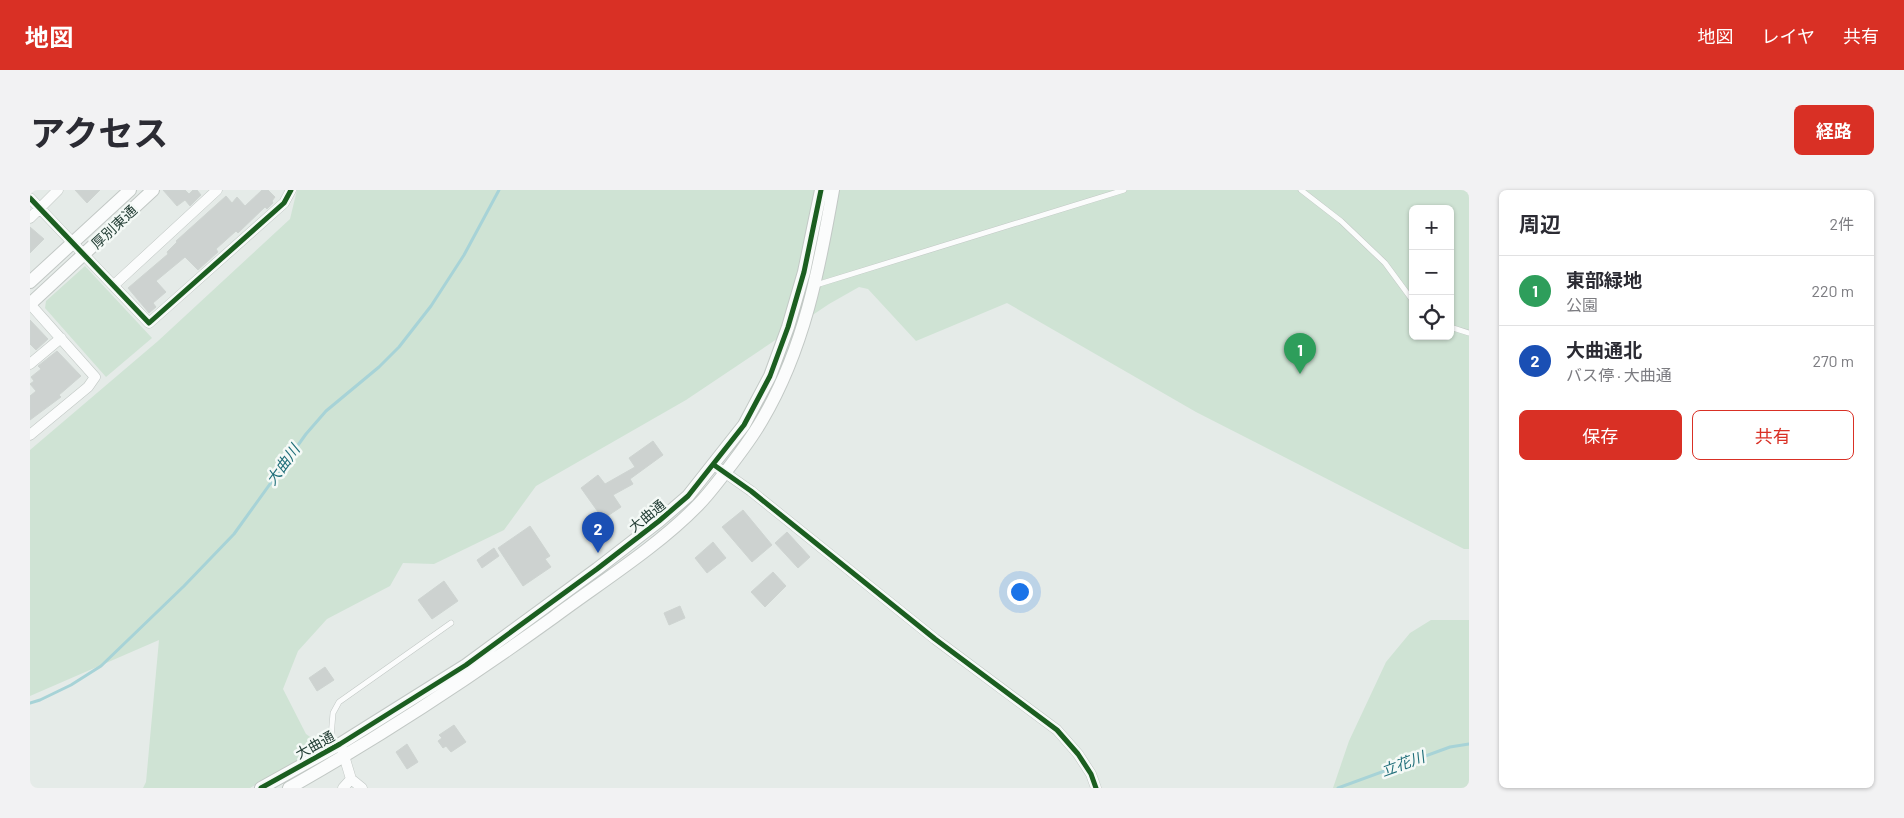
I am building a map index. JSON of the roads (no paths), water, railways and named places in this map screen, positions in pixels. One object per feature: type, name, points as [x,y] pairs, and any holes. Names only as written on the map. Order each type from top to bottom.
[{"type":"street","points":[[30,218],[58,190]]},
{"type":"street","name":"厚別東通","points":[[30,282],[130,190]]},
{"type":"street","name":"厚別東通","points":[[30,304],[153,190]]},
{"type":"street","points":[[114,285],[217,190]]},
{"type":"street","points":[[30,198],[149,323],[284,203],[291,190]]},
{"type":"street","name":"大曲通","points":[[261,788],[335,746],[466,665],[597,569],[688,496],[744,425],[770,376],[788,327],[804,272],[821,190]]},
{"type":"street","name":"大曲通","points":[[289,788],[345,757],[473,675],[669,532],[700,504],[753,436],[783,380],[797,348],[815,285],[833,190]]},
{"type":"street","points":[[30,304],[95,377],[88,387],[30,435]]},
{"type":"street","points":[[30,364],[61,338]]},
{"type":"street","points":[[714,465],[935,639],[1057,730],[1078,754],[1091,774],[1096,788]]},
{"type":"street","points":[[335,746],[345,757],[351,779],[362,788]]},
{"type":"street","points":[[343,788],[351,779]]},
{"type":"lane","points":[[815,285],[1124,190]]},
{"type":"lane","points":[[1301,190],[1342,221],[1385,263],[1409,296]]},
{"type":"lane","points":[[1454,328],[1469,333]]},
{"type":"lane","points":[[335,746],[333,713],[338,702],[451,623]]},
{"type":"waterway","name":"大曲川","points":[[30,703],[71,685],[101,666],[184,586],[234,534],[306,434],[326,411],[379,367],[399,347],[431,306],[464,255],[499,190]]},
{"type":"waterway","name":"立花川","points":[[1338,788],[1450,747],[1469,744]]},
{"type":"place","name":"東部緑地","points":[[1300,374]]},
{"type":"place","name":"大曲通北","points":[[598,553]]}]
